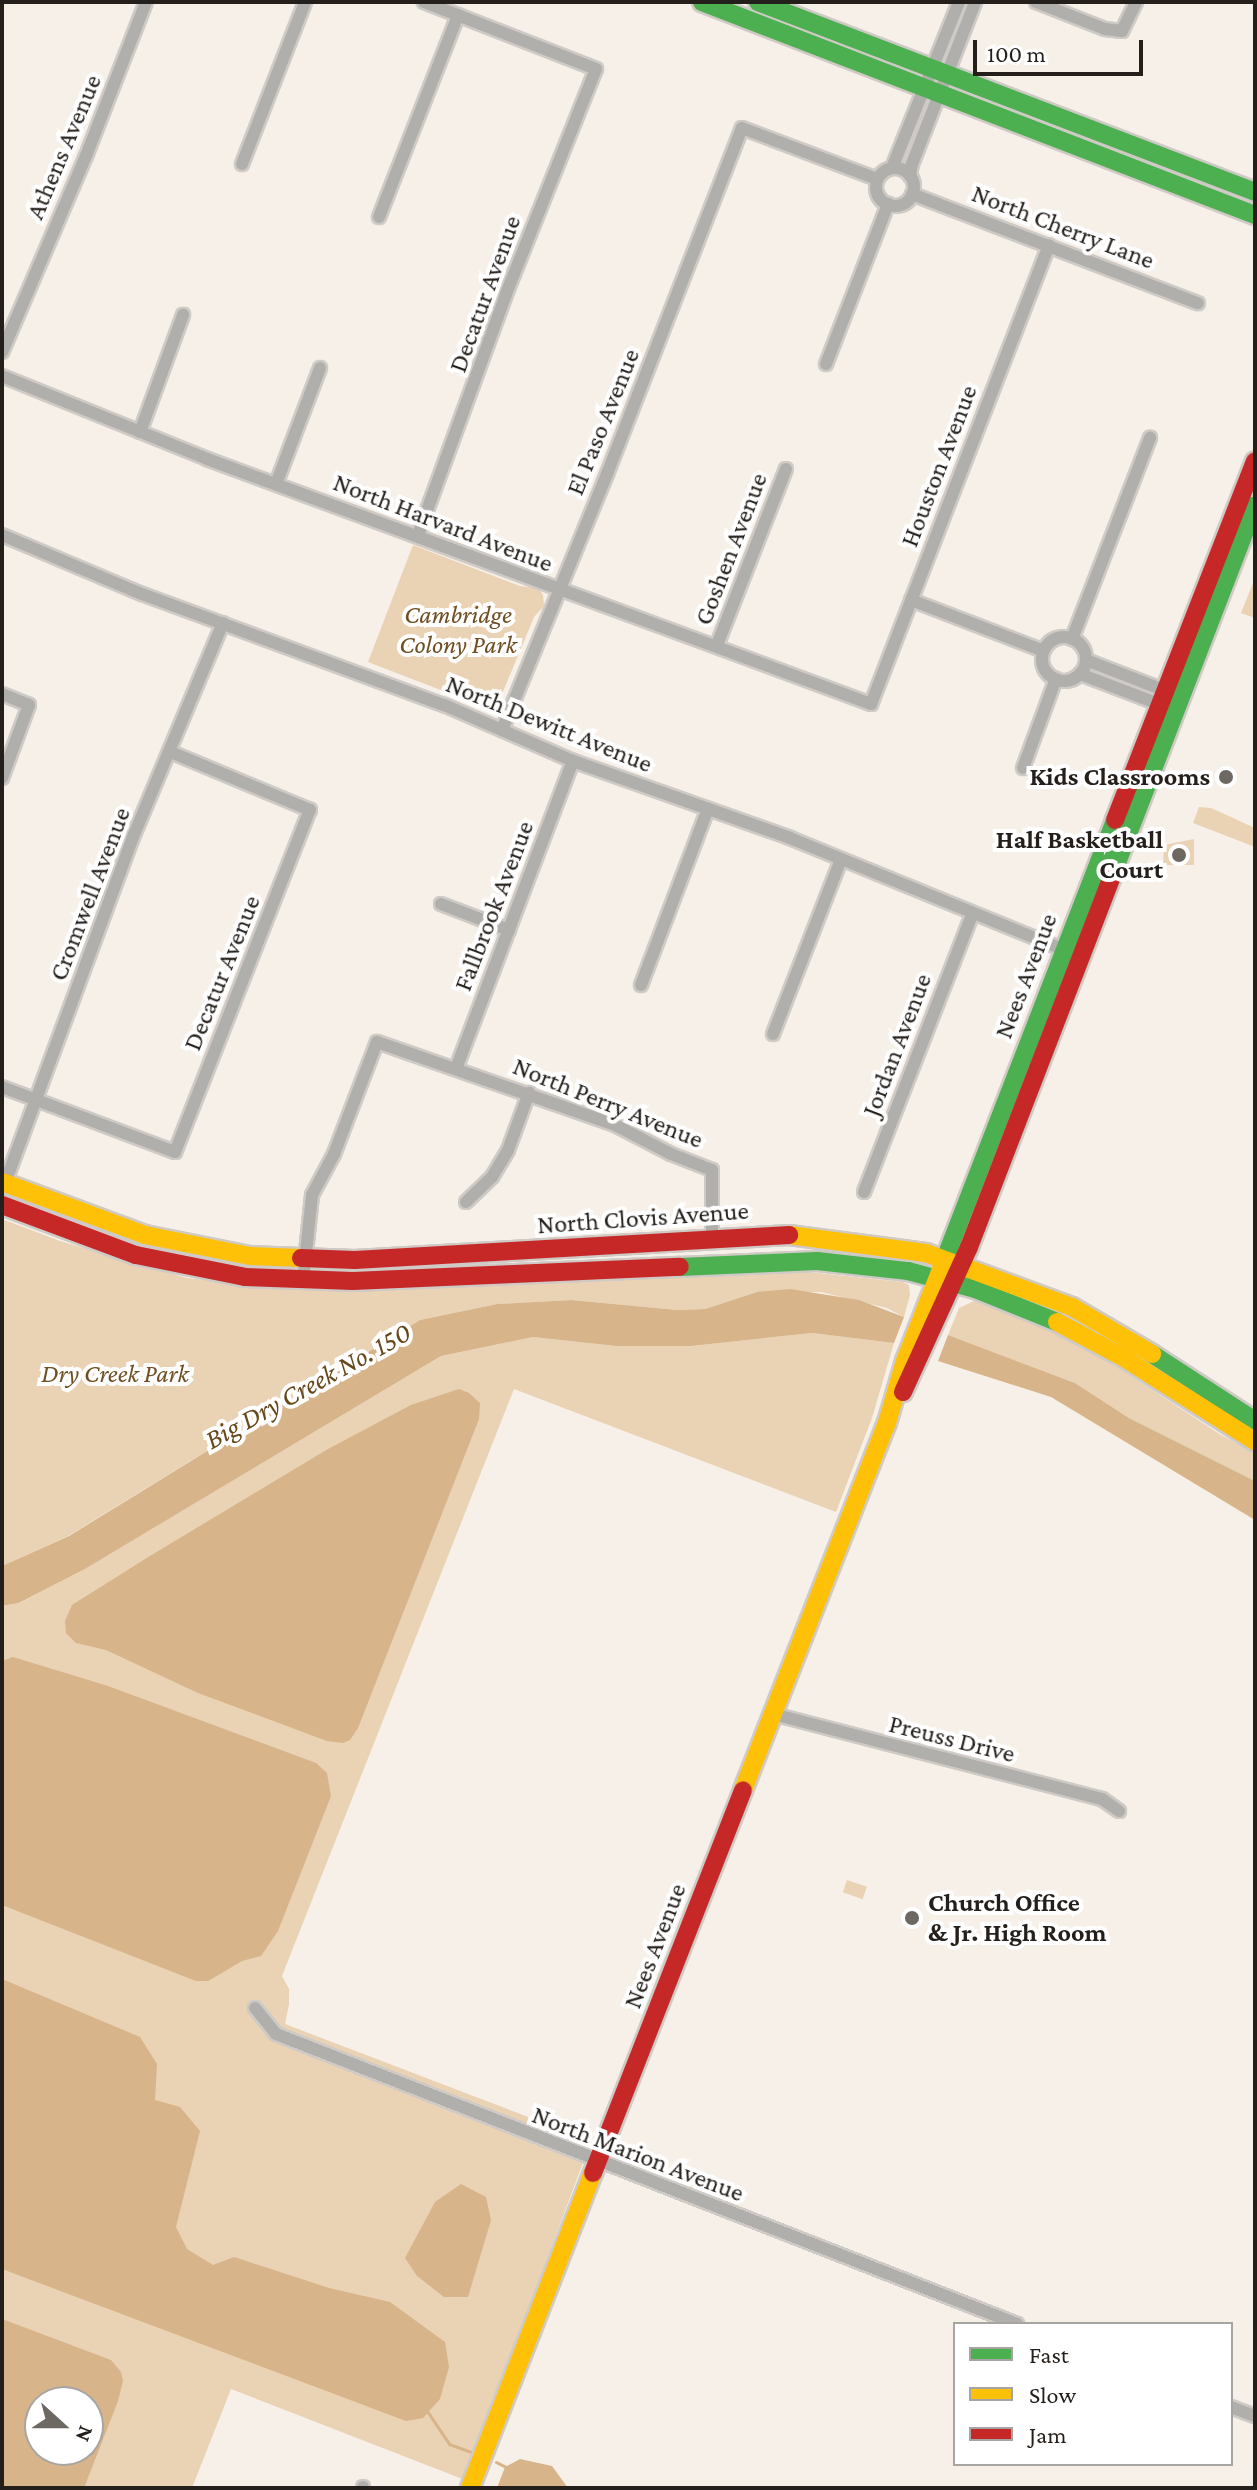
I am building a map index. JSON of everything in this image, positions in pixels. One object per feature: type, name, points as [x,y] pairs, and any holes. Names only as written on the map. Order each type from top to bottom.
[{"type":"main road","points":[[702,2],[1255,215]]},
{"type":"main road","points":[[758,2],[1255,192]]},
{"type":"main road","name":"Nees Avenue","points":[[1171,701],[1255,461]]},
{"type":"main road","name":"Nees Avenue","points":[[470,2488],[887,1423],[918,1365],[946,1280],[1071,953],[1171,701],[1255,505]]},
{"type":"main road","name":"North Clovis Avenue","points":[[3,1183],[145,1235],[250,1256],[306,1260],[594,1248],[712,1237],[794,1235],[954,1261],[1072,1307],[1255,1421]]},
{"type":"main road","name":"North Clovis Avenue","points":[[2,1205],[162,1262],[245,1277],[303,1281],[817,1261],[946,1280],[1045,1316],[1124,1358],[1255,1441]]},
{"type":"street","name":"Athens Avenue","points":[[2,352],[92,143],[146,2]]},
{"type":"street","points":[[242,164],[305,2]]},
{"type":"street","points":[[379,217],[458,15],[424,2]]},
{"type":"street","points":[[940,72],[959,2]]},
{"type":"street","points":[[932,91],[910,176],[912,194],[901,204],[888,204],[879,196],[877,179],[892,168],[975,2]]},
{"type":"street","points":[[1036,2],[1105,29],[1122,31],[1136,2]]},
{"type":"street","name":"Decatur Avenue","points":[[418,535],[506,294],[596,69],[458,15]]},
{"type":"street","name":"El Paso Avenue","points":[[502,730],[607,474],[742,128],[877,179]]},
{"type":"street","points":[[892,168],[902,169],[910,176]]},
{"type":"street","name":"North Cherry Lane","points":[[912,194],[1198,303]]},
{"type":"street","points":[[826,364],[888,204]]},
{"type":"street","name":"Houston Avenue","points":[[871,704],[1049,245]]},
{"type":"street","points":[[140,432],[183,315]]},
{"type":"street","points":[[276,484],[320,368]]},
{"type":"street","name":"North Harvard Avenue","points":[[2,376],[276,484],[871,704]]},
{"type":"street","points":[[1072,639],[1150,438]]},
{"type":"street","name":"Goshen Avenue","points":[[717,645],[786,469]]},
{"type":"street","name":"North Dewitt Avenue","points":[[2,535],[223,623],[317,656],[573,761],[841,860],[1071,953]]},
{"type":"street","points":[[911,600],[1044,651]]},
{"type":"street","name":"Cromwell Avenue","points":[[3,1183],[37,1101],[133,837],[223,623]]},
{"type":"street","points":[[1056,639],[1072,639],[1082,647],[1086,660],[1080,674],[1069,680],[1056,679],[1044,668],[1044,651],[1056,639]]},
{"type":"street","points":[[1086,660],[1171,701]]},
{"type":"street","points":[[1080,674],[1171,701]]},
{"type":"street","points":[[1023,768],[1056,679]]},
{"type":"street","points":[[2,694],[29,705],[2,778]]},
{"type":"street","name":"Decatur Avenue","points":[[37,1101],[175,1152],[310,810],[171,752]]},
{"type":"street","name":"Fallbrook Avenue","points":[[457,1066],[573,761]]},
{"type":"street","points":[[641,985],[708,809]]},
{"type":"street","points":[[773,1034],[841,860]]},
{"type":"street","points":[[441,904],[509,930]]},
{"type":"street","name":"Jordan Avenue","points":[[864,1192],[972,915]]},
{"type":"street","name":"North Perry Avenue","points":[[306,1260],[312,1195],[334,1154],[377,1042],[457,1066],[615,1125],[671,1154],[712,1170],[712,1237]]},
{"type":"street","points":[[2,1087],[37,1101]]},
{"type":"street","points":[[466,1202],[492,1177],[508,1150],[529,1093]]},
{"type":"street","points":[[303,1281],[306,1260]]},
{"type":"street","name":"Preuss Drive","points":[[773,1714],[1102,1799],[1119,1811]]},
{"type":"street","name":"North Marion Avenue","points":[[255,2008],[276,2034],[1012,2322]]},
{"type":"street","points":[[1233,2408],[1255,2416]]},
{"type":"green space","name":"Cambridge Colony Park","points":[[413,545],[520,586],[538,588],[543,595],[544,606],[534,617],[495,711],[368,662]]},
{"type":"green space","points":[[1255,578],[1255,618],[1241,613]]},
{"type":"green space","points":[[1199,807],[1211,808],[1255,828],[1255,847],[1193,823]]},
{"type":"green space","name":"Half Basketball Court","points":[[1194,839],[1194,865],[1163,865],[1164,845]]},
{"type":"green space","name":"Dry Creek Park","points":[[2,1219],[60,1241],[187,1278],[287,1290],[375,1290],[789,1270],[903,1282],[909,1285],[910,1295],[904,1317],[887,1308],[821,1292],[757,1292],[705,1309],[677,1310],[571,1300],[497,1304],[420,1320],[68,1536],[2,1566]]},
{"type":"green space","points":[[976,1300],[1036,1323],[1097,1354],[1221,1435],[1255,1453],[1255,1481],[1129,1418],[1075,1383],[948,1335],[959,1308]]},
{"type":"green space","points":[[812,1333],[894,1343],[872,1418],[836,1512],[514,1389],[282,1976],[289,1989],[285,2024],[591,2141],[465,2480],[231,2389],[192,2488],[2,2488],[2,1606],[20,1603],[85,1569],[441,1356],[533,1337],[616,1346],[691,1346]]},
{"type":"green space","points":[[847,1880],[867,1887],[863,1899],[843,1892]]},
{"type":"shaded area","points":[[790,1289],[859,1300],[904,1317],[894,1343],[812,1333],[691,1346],[616,1346],[533,1337],[441,1356],[85,1569],[19,1603],[2,1606],[2,1566],[69,1536],[420,1320],[497,1304],[571,1300],[677,1310],[705,1309],[757,1292]]},
{"type":"shaded area","points":[[948,1335],[1075,1383],[1129,1418],[1255,1481],[1255,1520],[1051,1397],[938,1361]]},
{"type":"shaded area","points":[[459,1389],[480,1403],[479,1419],[358,1728],[350,1740],[343,1743],[327,1741],[198,1693],[106,1650],[76,1643],[66,1633],[65,1621],[72,1605],[150,1556],[328,1449],[411,1405]]},
{"type":"shaded area","points":[[13,1657],[108,1686],[316,1763],[327,1773],[331,1796],[278,1931],[261,1956],[242,1961],[208,1981],[196,1981],[2,1905],[2,1661]]},
{"type":"shaded area","points":[[2,1979],[140,2037],[157,2064],[155,2100],[180,2107],[200,2131],[176,2227],[187,2249],[213,2265],[234,2257],[329,2288],[390,2302],[445,2342],[449,2367],[440,2399],[423,2418],[406,2421],[2,2269]]},
{"type":"shaded area","points":[[461,2184],[486,2197],[491,2220],[468,2297],[444,2297],[417,2276],[405,2258],[435,2202]]},
{"type":"shaded area","points":[[2,2319],[111,2360],[121,2372],[123,2381],[118,2401],[104,2437],[104,2386],[24,2386],[24,2466],[93,2466],[84,2488],[2,2488]]},
{"type":"shaded area","points":[[520,2459],[552,2466],[568,2488],[497,2488],[505,2467]]},
{"type":"waterway","points":[[427,2411],[449,2444],[476,2454]]},
{"type":"waterway","points":[[496,2462],[508,2468]]},
{"type":"traffic: fast","points":[[702,2],[1255,215]]},
{"type":"traffic: fast","points":[[758,2],[1255,192]]},
{"type":"traffic: fast","points":[[1113,873],[1255,505]]},
{"type":"traffic: fast","points":[[943,1264],[1115,820]]},
{"type":"traffic: fast","points":[[680,1267],[817,1261],[908,1271],[975,1289],[1057,1322]]},
{"type":"traffic: fast","points":[[1152,1354],[1255,1421]]},
{"type":"traffic: slow","points":[[2,1182],[145,1235],[250,1256],[301,1258]]},
{"type":"traffic: slow","points":[[789,1235],[926,1253],[1072,1307],[1152,1354]]},
{"type":"traffic: slow","points":[[743,1790],[887,1423],[905,1361],[943,1264]]},
{"type":"traffic: slow","points":[[1057,1322],[1124,1358],[1255,1441]]},
{"type":"traffic: slow","points":[[470,2488],[593,2173]]},
{"type":"traffic: jam","points":[[1115,820],[1255,461]]},
{"type":"traffic: jam","points":[[903,1392],[969,1247],[1113,873]]},
{"type":"traffic: jam","points":[[2,1205],[136,1255],[245,1277],[353,1281],[680,1267]]},
{"type":"traffic: jam","points":[[301,1258],[355,1260],[789,1235]]},
{"type":"traffic: jam","points":[[593,2173],[743,1790]]},
{"type":"place","name":"Kids Classrooms","points":[[1226,777]]},
{"type":"place","name":"Half Basketball Court","points":[[1179,855]]},
{"type":"place","name":"Church Office & Jr. High Room","points":[[912,1918]]},
{"type":"water label","name":"Big Dry Creek No. 150","points":[[308,1386]]}]
